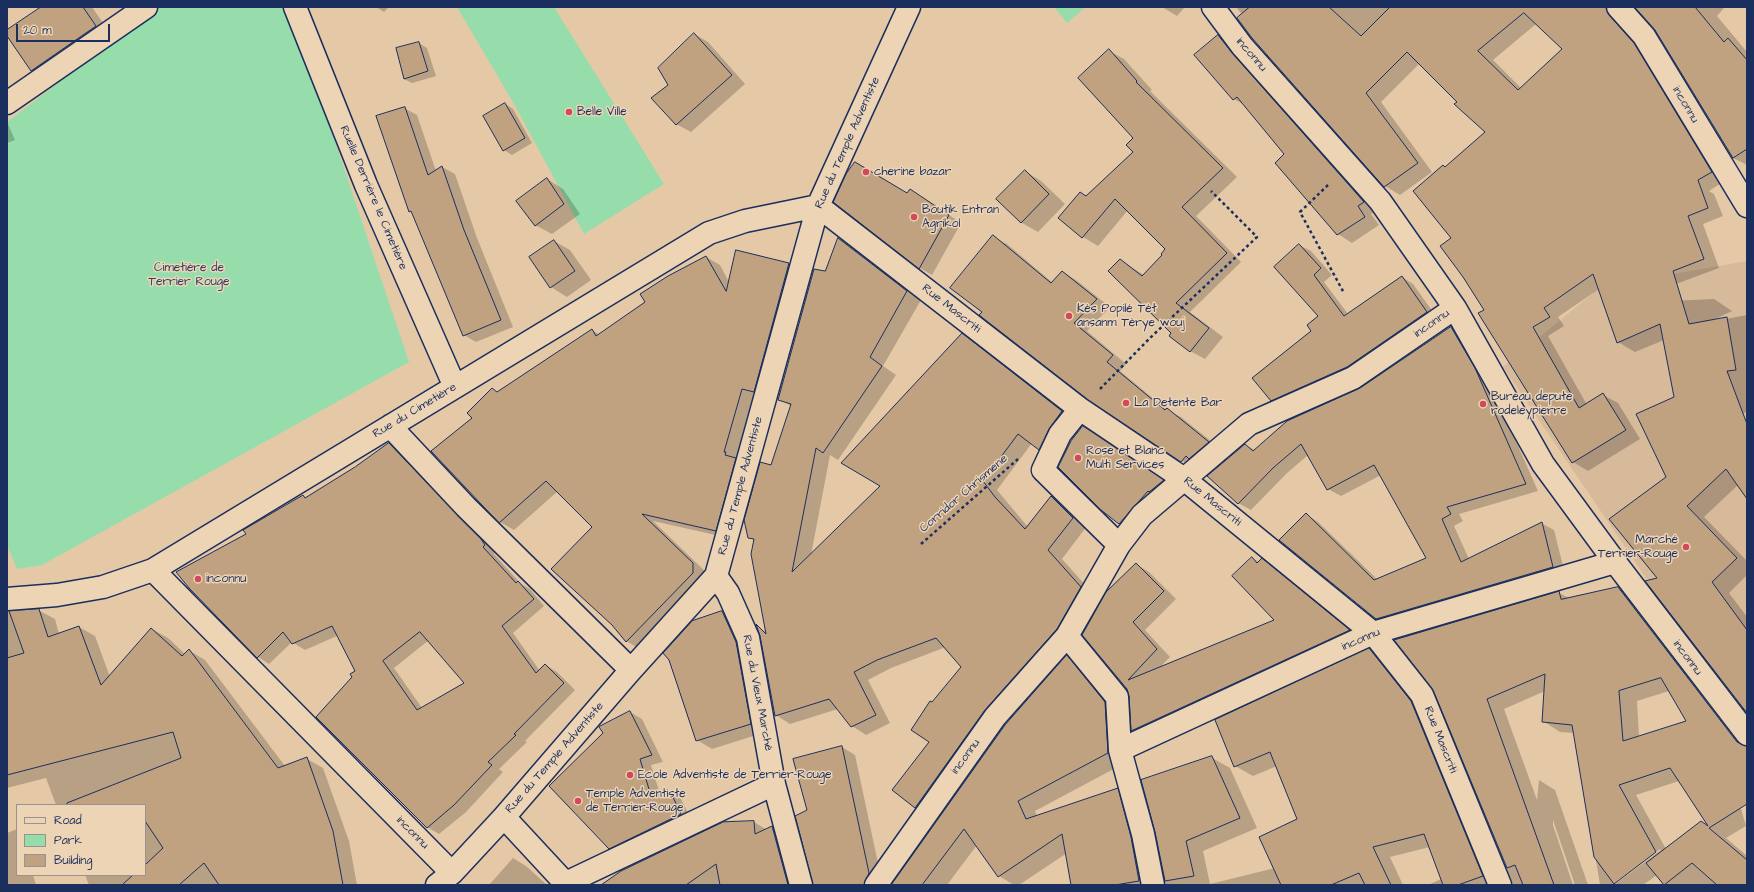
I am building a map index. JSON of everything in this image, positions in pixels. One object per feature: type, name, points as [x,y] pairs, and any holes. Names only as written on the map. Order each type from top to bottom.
[{"type":"street","points":[[7,103],[146,7]]},
{"type":"street","name":"Ruelle Derrière le Cimetière","points":[[295,7],[366,185],[455,388]]},
{"type":"street","name":"Rue du Temple Adventiste","points":[[441,882],[504,817],[631,670],[716,576],[818,206],[909,7]]},
{"type":"street","name":"inconnu","points":[[1213,7],[1242,46],[1380,201],[1455,308],[1543,464],[1615,562],[1747,734]]},
{"type":"street","name":"inconnu","points":[[1618,7],[1644,36],[1747,206]]},
{"type":"street","name":"Rue du Cimetière","points":[[7,599],[57,596],[103,587],[153,570],[709,233],[745,221],[818,206]]},
{"type":"street","name":"Rue Mascriti","points":[[818,206],[1080,409],[1184,479],[1373,633],[1422,695],[1500,885]]},
{"type":"street","name":"inconnu","points":[[876,885],[996,717],[1067,636],[1119,545],[1142,515],[1249,424],[1353,378],[1455,308]]},
{"type":"street","points":[[1080,409],[1060,434],[1043,470],[1119,545]]},
{"type":"street","points":[[390,426],[466,507],[631,670]]},
{"type":"street","name":"inconnu","points":[[1120,750],[1373,633],[1615,562]]},
{"type":"street","name":"inconnu","points":[[153,570],[441,882]]},
{"type":"street","name":"Rue du Vieux Marché","points":[[716,576],[728,593],[748,638],[774,784],[801,885]]},
{"type":"street","points":[[1067,636],[1117,697],[1120,750],[1143,834],[1153,885]]},
{"type":"street","points":[[504,817],[566,884],[774,784]]},
{"type":"path","points":[[1344,293],[1300,212],[1349,165]]},
{"type":"path","points":[[1080,409],[1150,338],[1256,237],[1211,191]]},
{"type":"path","name":"Corridor Chrismene","points":[[921,544],[1012,462],[1019,458]]},
{"type":"shaded area","name":"Marché Terrier-Rouge","points":[[1747,261],[1747,727],[1503,367],[1598,289],[1622,279],[1679,273]]},
{"type":"green space","name":"Cimetière de Terrier Rouge","points":[[157,7],[290,7],[409,362],[42,565],[17,569],[7,545],[7,122]]},
{"type":"green space","name":"Belle Ville","points":[[457,7],[554,7],[664,184],[584,234],[514,104]]},
{"type":"green space","points":[[1054,7],[1086,7],[1067,23]]},
{"type":"building","points":[[41,7],[83,7],[96,26],[31,71],[7,36],[7,30]]},
{"type":"building","points":[[1250,7],[1329,7],[1361,36],[1390,7],[1606,7],[1609,15],[1634,43],[1712,172],[1698,180],[1708,208],[1688,216],[1704,259],[1673,271],[1689,324],[1727,317],[1736,370],[1727,371],[1747,424],[1747,499],[1726,469],[1687,506],[1737,558],[1712,582],[1747,630],[1747,713],[1645,581],[1657,578],[1609,519],[1666,477],[1636,414],[1674,397],[1660,324],[1617,343],[1593,274],[1544,308],[1550,317],[1533,327],[1579,408],[1603,393],[1626,430],[1572,463],[1478,313],[1484,310],[1463,277],[1440,246],[1451,238],[1413,191],[1443,165],[1445,167],[1485,132],[1454,104],[1457,102],[1407,52],[1366,93],[1418,163],[1384,187],[1252,38],[1237,18]],"holes":[[[1524,13],[1562,49],[1518,90],[1478,51]]]},
{"type":"building","points":[[1635,7],[1695,7],[1724,42],[1728,38],[1747,60],[1747,149],[1733,158],[1655,30]]},
{"type":"building","points":[[694,33],[732,75],[676,125],[651,98],[668,85],[658,68]]},
{"type":"building","points":[[1218,35],[1233,54],[1364,202],[1358,206],[1365,217],[1337,235],[1275,163],[1284,154],[1237,97],[1233,100],[1194,55]]},
{"type":"building","points":[[419,42],[428,71],[404,79],[396,48]]},
{"type":"building","points":[[1109,49],[1137,81],[1136,82],[1223,168],[1182,207],[1227,253],[1176,303],[1209,328],[1190,352],[1169,336],[1171,333],[1108,271],[1120,259],[1142,276],[1162,255],[1161,254],[1165,249],[1115,199],[1082,238],[1058,218],[1080,192],[1086,196],[1133,152],[1126,145],[1133,138],[1078,78]]},
{"type":"building","points":[[505,103],[525,138],[503,151],[483,116]]},
{"type":"building","points":[[405,107],[428,175],[442,166],[464,230],[501,320],[463,336],[411,211],[409,212],[376,116]]},
{"type":"building","points":[[855,162],[907,193],[910,189],[949,215],[919,269],[833,202],[846,174]]},
{"type":"building","points":[[1025,170],[1049,194],[1021,223],[996,199]]},
{"type":"building","points":[[547,178],[564,204],[535,226],[516,201]]},
{"type":"building","points":[[993,235],[1051,283],[1062,271],[1097,299],[1074,323],[1113,355],[1107,362],[1165,410],[1167,408],[1209,442],[1189,459],[1186,456],[1181,462],[1087,399],[979,315],[982,312],[950,288]]},
{"type":"building","points":[[838,238],[907,291],[870,357],[882,366],[823,453],[816,448],[792,572],[880,486],[841,463],[962,333],[1062,411],[1049,429],[1039,450],[1018,434],[983,481],[995,497],[1025,529],[1051,496],[1073,518],[1048,550],[1081,587],[1057,629],[985,710],[915,808],[892,790],[929,742],[911,730],[930,701],[932,702],[961,667],[936,638],[877,660],[854,672],[876,715],[851,727],[829,699],[775,716],[760,636],[756,624],[766,634],[751,554],[754,539],[748,538],[744,520],[760,462],[771,465],[791,404],[778,400],[814,269],[825,271]]},
{"type":"building","points":[[554,240],[575,271],[550,288],[529,257]]},
{"type":"building","points":[[1299,244],[1321,268],[1314,275],[1344,316],[1402,276],[1427,312],[1347,367],[1271,401],[1252,378],[1311,331],[1307,325],[1318,316],[1274,267]]},
{"type":"building","points":[[736,250],[789,263],[754,392],[742,389],[724,452],[726,452],[725,455],[736,458],[716,531],[642,514],[693,563],[693,573],[626,642],[612,625],[551,569],[592,527],[546,481],[499,523],[431,451],[472,418],[467,413],[492,388],[497,392],[592,329],[596,336],[645,302],[640,294],[668,276],[706,256],[726,291]]},
{"type":"building","points":[[1451,327],[1475,368],[1526,484],[1447,507],[1451,514],[1442,519],[1461,562],[1542,522],[1553,567],[1376,619],[1279,540],[1306,513],[1374,580],[1426,558],[1374,465],[1327,490],[1301,444],[1273,468],[1238,504],[1207,476],[1245,444],[1253,451],[1287,421],[1360,388]]},
{"type":"building","points":[[1083,426],[1164,480],[1149,492],[1148,491],[1119,524],[1101,510],[1058,467],[1071,441]]},
{"type":"building","points":[[389,443],[481,539],[485,545],[483,547],[516,583],[518,581],[534,599],[502,626],[536,673],[545,664],[564,683],[514,734],[516,735],[488,762],[492,765],[454,805],[427,828],[316,717],[352,677],[350,674],[355,671],[332,626],[292,644],[283,632],[257,658],[189,588],[176,572],[246,534],[243,530],[303,495],[305,498],[355,467]],"holes":[[[420,632],[464,683],[417,710],[383,661]]]},
{"type":"building","points":[[1252,557],[1257,563],[1262,558],[1350,630],[1131,731],[1129,696],[1127,689],[1082,635],[1106,592],[1136,563],[1164,591],[1133,622],[1157,649],[1128,680],[1274,620],[1232,576]]},
{"type":"building","points":[[1618,587],[1737,742],[1747,746],[1747,804],[1709,828],[1747,860],[1747,885],[1717,885],[1692,863],[1664,885],[1646,863],[1701,821],[1708,826],[1670,768],[1619,785],[1656,852],[1614,884],[1594,857],[1572,725],[1542,722],[1545,674],[1487,699],[1554,885],[1523,885],[1515,865],[1507,868],[1433,690],[1394,640],[1559,591],[1561,599]],"holes":[[[1661,678],[1686,721],[1623,741],[1619,691]]]},
{"type":"building","points":[[39,609],[48,637],[79,626],[101,685],[151,628],[182,656],[189,649],[278,768],[307,757],[333,831],[343,885],[219,885],[204,863],[179,885],[122,885],[132,876],[146,876],[146,864],[163,848],[146,822],[146,804],[67,803],[181,758],[173,732],[7,775],[7,658],[24,653],[9,611]]},
{"type":"building","points":[[722,611],[736,642],[751,724],[696,741],[669,660],[663,653],[692,621]]},
{"type":"building","points":[[1369,648],[1411,701],[1483,876],[1458,885],[1443,885],[1424,834],[1373,847],[1391,885],[1365,885],[1359,873],[1331,885],[1281,885],[1259,837],[1297,819],[1270,752],[1234,767],[1215,720]]},
{"type":"building","points":[[1067,655],[1105,702],[1108,753],[1018,801],[1026,819],[1118,788],[1131,837],[1139,881],[1115,885],[1071,885],[1062,834],[998,877],[964,829],[922,885],[891,885],[1005,725]]},
{"type":"building","points":[[630,711],[652,755],[640,759],[651,796],[670,791],[681,814],[609,849],[549,786],[603,733],[599,727]]},
{"type":"building","points":[[842,746],[869,873],[864,885],[813,885],[795,816],[807,810],[793,759]]},
{"type":"building","points":[[1212,756],[1240,818],[1186,841],[1194,876],[1165,881],[1155,832],[1141,780]]},
{"type":"building","points":[[754,821],[755,834],[772,826],[788,885],[720,885],[716,864],[686,885],[601,885],[621,871],[723,822]]},
{"type":"place","name":"Belle Ville","points":[[569,112]]},
{"type":"place","name":"cherine bazar","points":[[866,172]]},
{"type":"place","name":"Boutik Entran Agrikol","points":[[914,217]]},
{"type":"place","name":"Kès Popilè Tèt ansanm Tèrye wouj","points":[[1069,316]]},
{"type":"place","name":"La Detente Bar","points":[[1126,403]]},
{"type":"place","name":"Bureau depute rodeleypierre","points":[[1483,404]]},
{"type":"place","name":"Rose et Blanc Multi Services","points":[[1078,458]]},
{"type":"place","name":"Marché Terrier-Rouge","points":[[1686,547]]},
{"type":"place","name":"inconnu","points":[[198,579]]},
{"type":"place","name":"Ecole Adventiste de Terrier-Rouge","points":[[630,775]]},
{"type":"place","name":"Temple Adventiste de Terrier-Rouge","points":[[578,801]]}]
